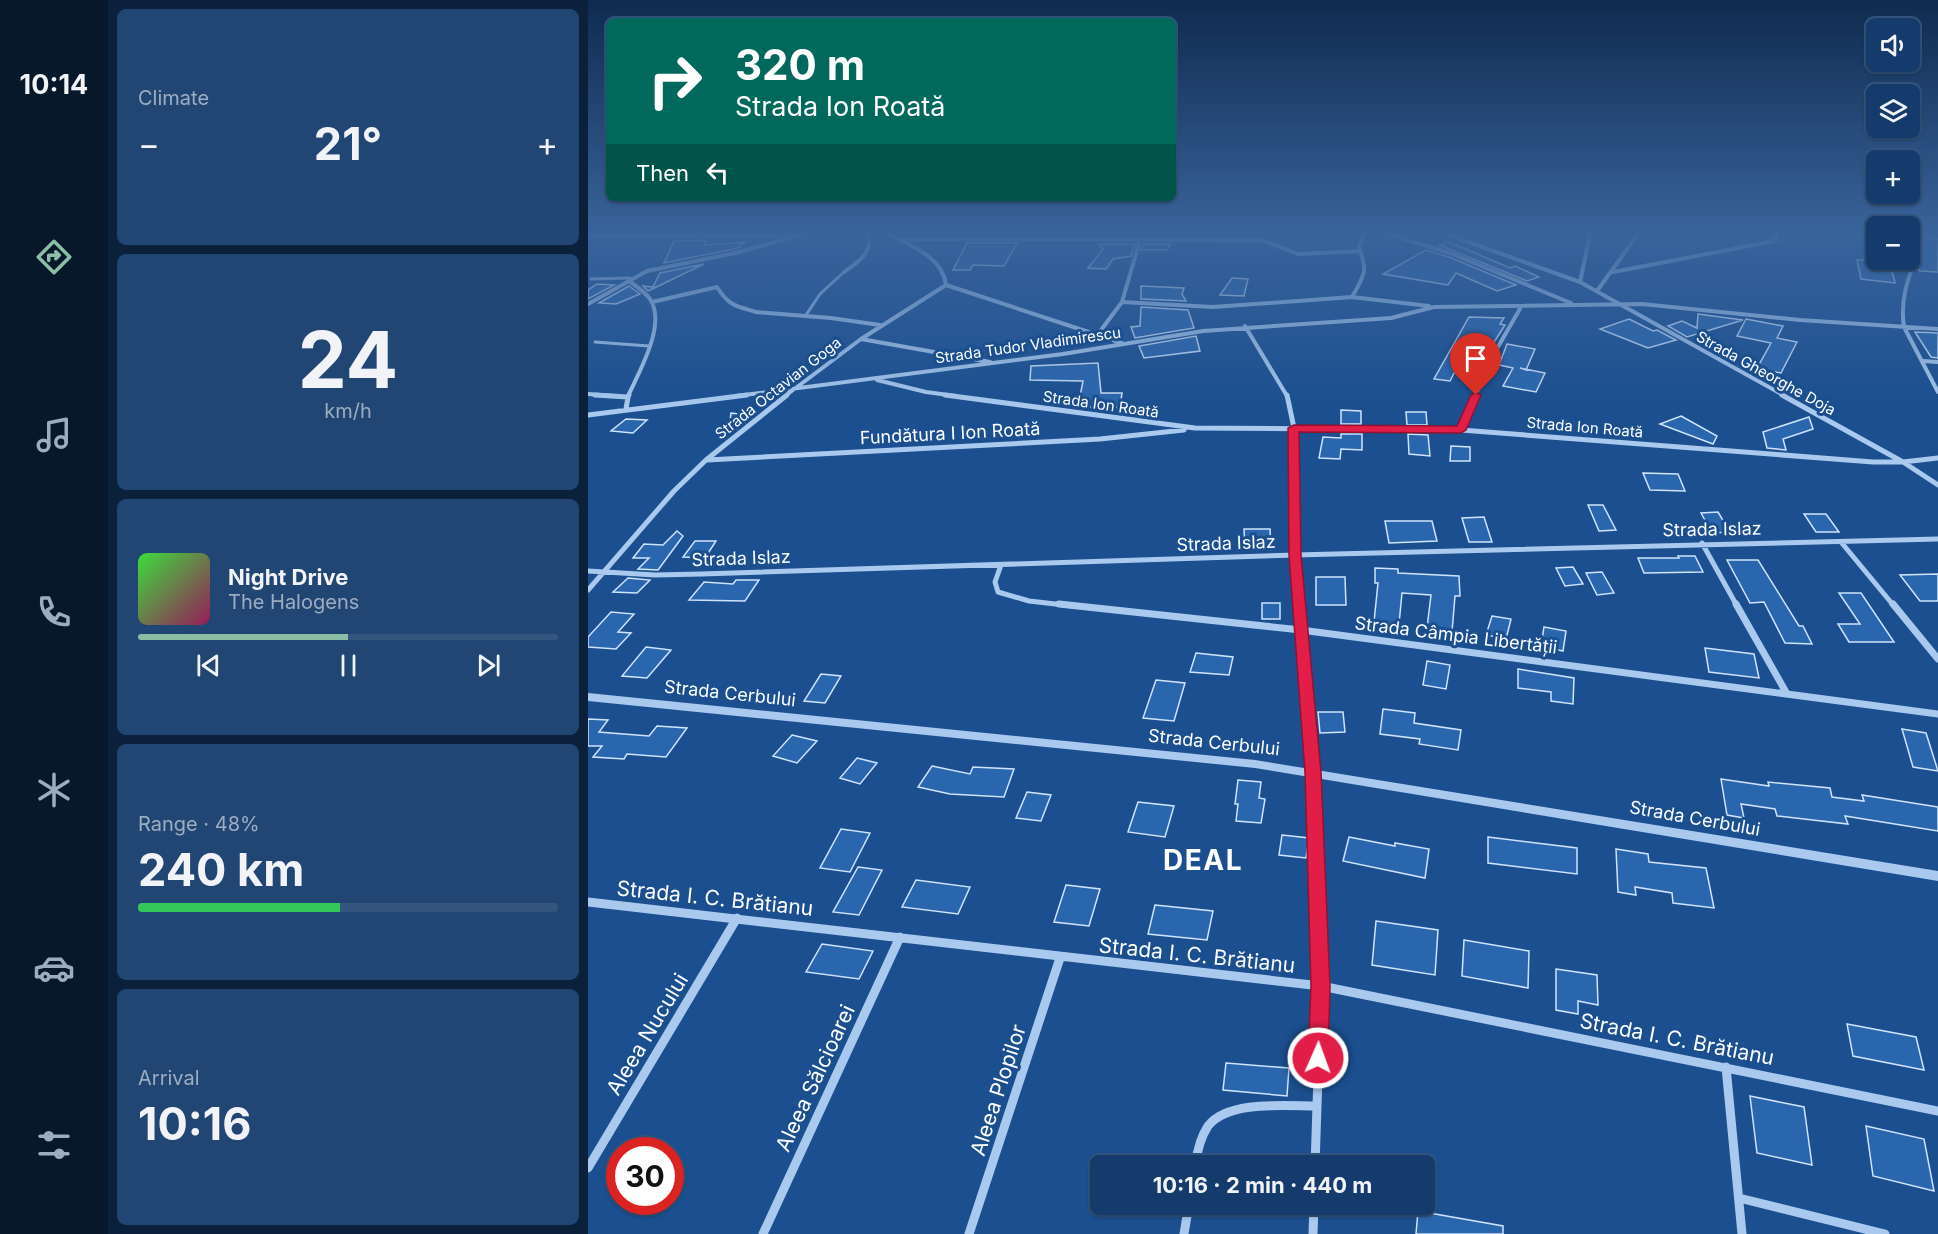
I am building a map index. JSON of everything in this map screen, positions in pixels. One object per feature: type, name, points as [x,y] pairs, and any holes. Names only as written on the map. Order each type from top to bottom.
[{"type":"street","points":[[588,304],[610,292]]},
{"type":"street","points":[[626,409],[628,397],[649,346],[654,321],[652,302],[642,292]]},
{"type":"street","points":[[652,302],[690,292]]},
{"type":"street","points":[[720,292],[725,300],[732,305],[756,312],[806,315],[880,325]]},
{"type":"street","name":"Strada Octavian Goga","points":[[588,590],[674,491],[706,460],[796,387],[880,325],[935,292]]},
{"type":"street","points":[[966,292],[1123,344]]},
{"type":"street","points":[[1098,334],[1122,302],[1125,292]]},
{"type":"street","points":[[1352,297],[1355,292]]},
{"type":"street","points":[[1544,292],[1575,305]]},
{"type":"street","name":"Strada Gheorghe Doja","points":[[1599,292],[1903,462],[1938,485]]},
{"type":"street","points":[[1905,292],[1900,305],[1904,327],[1938,392]]},
{"type":"street","points":[[1122,302],[1213,307],[1352,297],[1434,307]]},
{"type":"street","name":"Strada Tudor Vladimirescu","points":[[588,415],[997,363],[1203,331],[1245,326],[1391,318],[1434,307],[1521,307],[1617,303],[1938,329]]},
{"type":"street","points":[[1461,430],[1491,360],[1521,307]]},
{"type":"street","points":[[1245,326],[1282,384],[1289,400],[1294,428],[1295,555],[1313,772],[1321,986],[1315,1155]]},
{"type":"street","points":[[861,339],[997,363]]},
{"type":"street","points":[[1923,361],[1938,362]]},
{"type":"street","name":"Strada Ion Roată","points":[[873,379],[926,392],[1195,428],[1461,430],[1873,462],[1903,462],[1938,458]]},
{"type":"street","points":[[588,394],[628,397]]},
{"type":"street","name":"Fundătura I Ion Roată","points":[[706,460],[1100,439],[1195,428]]},
{"type":"street","name":"Strada Islaz","points":[[588,571],[681,575],[1702,543],[1938,539]]},
{"type":"street","points":[[1841,542],[1938,659]]},
{"type":"street","points":[[1702,543],[1787,694]]},
{"type":"street","name":"Strada Câmpia Libertății","points":[[1001,566],[995,580],[998,592],[1029,601],[1301,630],[1938,714]]},
{"type":"street","name":"Strada Cerbului","points":[[588,697],[1255,764],[1938,876]]},
{"type":"street","name":"Strada I. C. Brătianu","points":[[588,902],[900,937],[1060,958],[1321,986],[1938,1111]]},
{"type":"street","name":"Aleea Nucului","points":[[588,1168],[737,918]]},
{"type":"street","name":"Aleea Sălcioarei","points":[[763,1234],[900,937]]},
{"type":"street","name":"Aleea Plopilor","points":[[969,1234],[1060,958]]},
{"type":"street","points":[[1726,1067],[1742,1234]]},
{"type":"street","points":[[1197,1155],[1199,1141],[1214,1119],[1235,1110],[1316,1106]]},
{"type":"street","points":[[1739,1197],[1885,1234]]},
{"type":"street","points":[[1184,1234],[1187,1215]]},
{"type":"street","points":[[1313,1234],[1314,1215]]},
{"type":"lane","points":[[806,315],[823,292]]},
{"type":"lane","points":[[595,342],[649,346]]},
{"type":"building","points":[[588,292],[602,292],[588,299]]},
{"type":"building","points":[[619,292],[637,292],[640,294],[616,304],[599,303]]},
{"type":"building","points":[[1141,292],[1183,292],[1186,301],[1141,299]]},
{"type":"building","points":[[1222,292],[1245,292],[1244,296],[1220,295]]},
{"type":"building","points":[[1141,307],[1188,310],[1194,328],[1135,338],[1131,327],[1140,326]]},
{"type":"building","points":[[1698,314],[1743,320],[1687,337],[1668,326],[1682,321],[1697,328]]},
{"type":"building","points":[[1469,317],[1504,318],[1500,324],[1505,325],[1491,347],[1475,344],[1468,357],[1463,356],[1450,381],[1434,379]]},
{"type":"building","points":[[1629,319],[1676,340],[1648,348],[1600,329]]},
{"type":"building","points":[[1746,319],[1783,326],[1777,338],[1797,342],[1781,373],[1775,372],[1773,376],[1755,372],[1771,343],[1737,336]]},
{"type":"building","points":[[1915,332],[1938,333],[1938,358],[1931,357]]},
{"type":"building","points":[[1196,336],[1200,351],[1144,358],[1139,346]]},
{"type":"building","points":[[1507,344],[1535,349],[1526,369],[1545,373],[1536,392],[1503,386],[1513,368],[1499,365]]},
{"type":"building","points":[[1098,363],[1101,393],[1122,393],[1120,407],[1078,407],[1083,381],[1030,380],[1031,366]]},
{"type":"building","points":[[1341,410],[1361,411],[1361,424],[1341,424]]},
{"type":"building","points":[[1406,412],[1426,412],[1427,425],[1407,425]]},
{"type":"building","points":[[731,413],[754,416],[737,429],[729,428]]},
{"type":"building","points":[[1681,416],[1717,436],[1713,444],[1660,424]]},
{"type":"building","points":[[1809,417],[1813,429],[1783,439],[1786,450],[1767,448],[1763,432]]},
{"type":"building","points":[[626,419],[647,420],[633,433],[611,431]]},
{"type":"building","points":[[1341,434],[1362,434],[1362,450],[1341,449],[1340,459],[1319,458],[1323,437],[1341,438]]},
{"type":"building","points":[[1408,434],[1428,435],[1430,456],[1409,454]]},
{"type":"building","points":[[1451,446],[1470,447],[1470,461],[1450,461]]},
{"type":"building","points":[[1643,473],[1678,474],[1685,491],[1650,490]]},
{"type":"building","points":[[1588,505],[1603,505],[1616,530],[1599,531]]},
{"type":"building","points":[[1718,512],[1730,532],[1712,533],[1701,513]]},
{"type":"building","points":[[1804,514],[1826,514],[1839,532],[1816,532]]},
{"type":"building","points":[[1484,517],[1492,542],[1469,542],[1462,518]]},
{"type":"building","points":[[1385,521],[1432,521],[1437,541],[1389,543]]},
{"type":"building","points":[[1244,529],[1270,529],[1271,550],[1245,550]]},
{"type":"building","points":[[677,531],[683,536],[658,570],[638,569],[649,558],[633,558],[644,544],[663,545]]},
{"type":"building","points":[[695,541],[716,541],[705,558],[683,557]]},
{"type":"building","points":[[1678,556],[1695,556],[1703,572],[1644,573],[1638,558],[1679,558]]},
{"type":"building","points":[[1727,560],[1758,560],[1799,626],[1803,626],[1812,644],[1785,643],[1764,602],[1750,603]]},
{"type":"building","points":[[1573,567],[1583,584],[1565,586],[1556,568]]},
{"type":"building","points":[[1375,568],[1398,569],[1398,573],[1459,576],[1460,596],[1455,596],[1452,632],[1427,628],[1431,595],[1402,593],[1399,624],[1374,622],[1378,583],[1375,583]]},
{"type":"building","points":[[1602,572],[1614,593],[1597,595],[1586,573]]},
{"type":"building","points":[[1938,574],[1938,601],[1920,601],[1900,575]]},
{"type":"building","points":[[1316,577],[1345,577],[1346,605],[1316,605]]},
{"type":"building","points":[[628,578],[650,580],[637,593],[613,592]]},
{"type":"building","points":[[736,580],[759,580],[745,601],[689,600],[704,582],[733,584]]},
{"type":"building","points":[[1839,593],[1861,593],[1894,642],[1849,642],[1838,624],[1860,624]]},
{"type":"building","points":[[1262,603],[1280,603],[1280,619],[1262,619]]},
{"type":"building","points":[[611,612],[634,614],[618,632],[631,633],[616,649],[588,647],[588,637]]},
{"type":"building","points":[[1492,616],[1511,619],[1506,639],[1486,635]]},
{"type":"building","points":[[1544,627],[1566,631],[1563,651],[1541,646]]},
{"type":"building","points":[[646,647],[671,650],[647,678],[622,676]]},
{"type":"building","points":[[1705,648],[1754,654],[1759,678],[1709,672]]},
{"type":"building","points":[[1196,653],[1233,657],[1229,675],[1190,672]]},
{"type":"building","points":[[1427,661],[1450,665],[1446,689],[1423,685]]},
{"type":"building","points":[[1518,669],[1574,678],[1573,704],[1551,701],[1551,692],[1518,688]]},
{"type":"building","points":[[821,674],[841,676],[825,703],[804,701]]},
{"type":"building","points":[[1156,680],[1185,683],[1174,721],[1143,718]]},
{"type":"building","points":[[1383,709],[1415,713],[1414,723],[1461,730],[1458,750],[1419,744],[1420,739],[1380,734]]},
{"type":"building","points":[[1318,712],[1343,712],[1345,732],[1320,733]]},
{"type":"building","points":[[588,719],[608,720],[599,732],[649,736],[657,726],[687,728],[666,757],[627,754],[624,759],[593,757],[602,746],[588,746]]},
{"type":"building","points":[[1902,729],[1926,733],[1938,771],[1913,767]]},
{"type":"building","points":[[792,735],[817,741],[797,763],[773,756]]},
{"type":"building","points":[[857,758],[877,763],[860,784],[840,778]]},
{"type":"building","points":[[932,766],[970,774],[973,767],[1014,769],[1004,797],[950,794],[918,787]]},
{"type":"building","points":[[1721,779],[1769,786],[1768,782],[1830,788],[1832,797],[1864,801],[1862,795],[1938,807],[1938,831],[1845,816],[1848,824],[1777,816],[1775,809],[1741,804],[1744,818],[1727,815]]},
{"type":"building","points":[[1238,780],[1261,782],[1259,798],[1265,799],[1261,823],[1236,821],[1238,804],[1235,804]]},
{"type":"building","points":[[1027,792],[1051,795],[1041,821],[1016,818]]},
{"type":"building","points":[[1138,802],[1174,806],[1165,837],[1128,832]]},
{"type":"building","points":[[841,829],[870,833],[850,872],[820,868]]},
{"type":"building","points":[[1282,835],[1309,838],[1306,858],[1279,855]]},
{"type":"building","points":[[1349,837],[1395,846],[1395,843],[1429,849],[1425,878],[1343,861]]},
{"type":"building","points":[[1488,837],[1577,848],[1577,874],[1488,863]]},
{"type":"building","points":[[1616,849],[1648,854],[1649,862],[1706,868],[1714,908],[1673,903],[1672,893],[1635,887],[1636,895],[1618,892]]},
{"type":"building","points":[[858,867],[882,870],[859,915],[833,912]]},
{"type":"building","points":[[916,880],[970,887],[958,914],[902,907]]},
{"type":"building","points":[[1066,885],[1100,889],[1089,926],[1054,922]]},
{"type":"building","points":[[1155,905],[1213,911],[1207,940],[1148,934]]},
{"type":"building","points":[[1376,921],[1438,930],[1435,975],[1372,965]]},
{"type":"building","points":[[1464,940],[1529,951],[1528,988],[1462,976]]},
{"type":"building","points":[[822,944],[873,951],[859,979],[806,972]]},
{"type":"building","points":[[1556,969],[1597,975],[1598,1005],[1578,1001],[1578,1014],[1556,1010]]},
{"type":"building","points":[[1847,1024],[1916,1037],[1924,1070],[1853,1056]]},
{"type":"building","points":[[1226,1063],[1289,1068],[1287,1096],[1223,1090]]},
{"type":"building","points":[[1750,1096],[1804,1107],[1812,1165],[1757,1153]]},
{"type":"building","points":[[1866,1126],[1924,1139],[1934,1191],[1873,1176]]},
{"type":"building","points":[[1435,1214],[1503,1226],[1503,1234],[1416,1234],[1418,1215]]},
{"type":"district","name":"DEAL","points":[[1203,860]]},
{"type":"route","points":[[1318,1058],[1321,986],[1313,772],[1295,555],[1294,428],[1461,430],[1476,395]]}]
